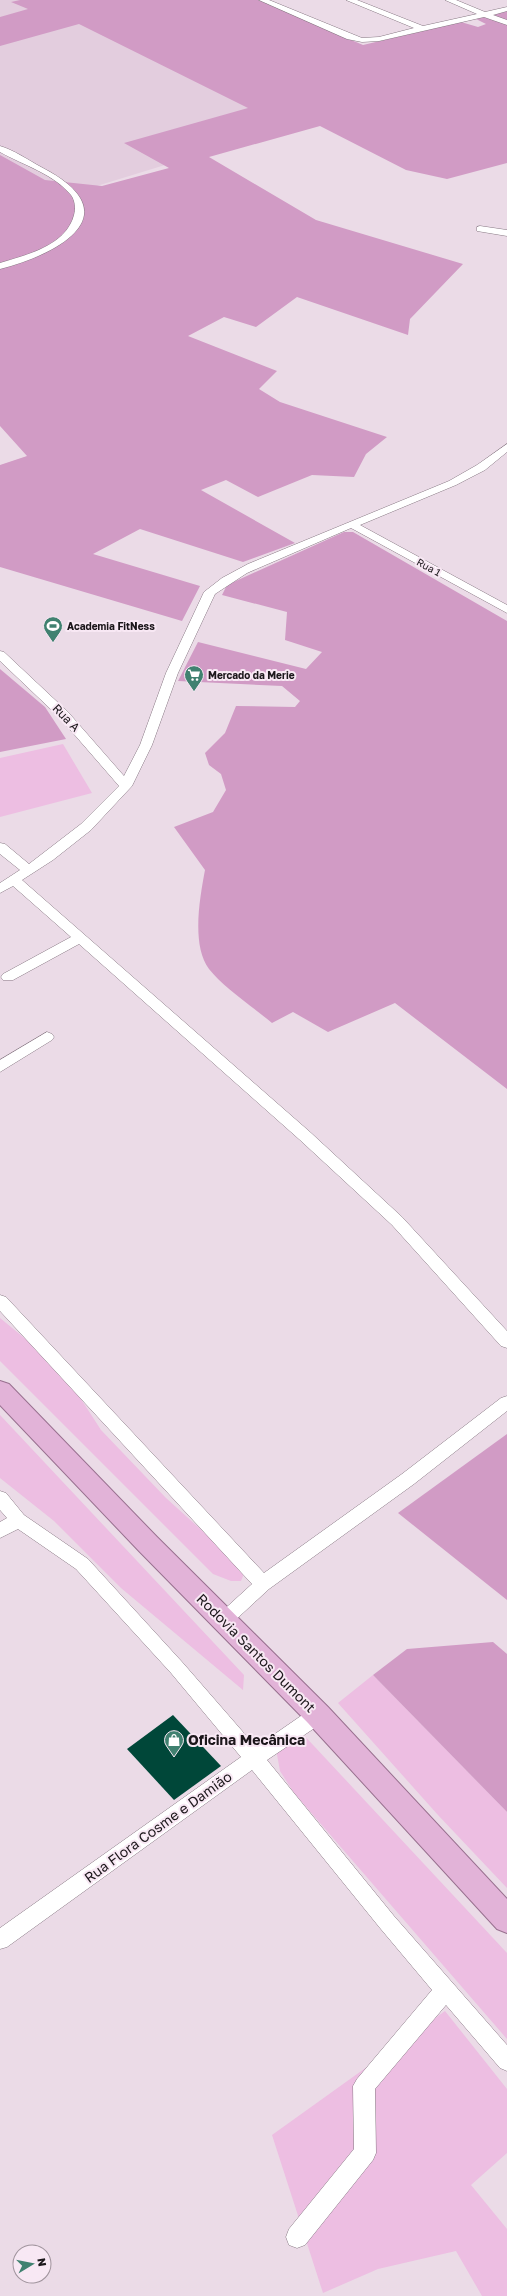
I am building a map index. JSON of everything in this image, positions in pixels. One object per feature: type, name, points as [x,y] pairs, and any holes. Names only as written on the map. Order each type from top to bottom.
[{"type":"highway","name":"Rodovia Santos Dumont","points":[[0,1390],[318,1715],[507,1920]]},
{"type":"street","points":[[263,0],[362,40],[379,39],[484,13],[507,9]]},
{"type":"street","points":[[350,0],[423,29]]},
{"type":"street","points":[[449,0],[507,23]]},
{"type":"street","points":[[0,149],[63,184],[74,193],[80,205],[77,223],[56,244],[40,253],[0,266]]},
{"type":"street","points":[[480,229],[507,233]]},
{"type":"street","points":[[0,888],[14,880],[86,827],[126,786],[146,745],[172,673],[210,592],[218,584],[236,574],[351,524],[455,483],[478,471],[507,447]]},
{"type":"street","name":"Rua 1","points":[[351,524],[507,610]]},
{"type":"street","name":"Rua A","points":[[0,656],[64,715],[126,786]]},
{"type":"street","points":[[0,847],[28,870]]},
{"type":"street","points":[[14,880],[305,1136],[397,1221],[507,1342]]},
{"type":"street","points":[[8,977],[81,938]]},
{"type":"street","points":[[0,1067],[47,1037]]},
{"type":"street","points":[[0,1301],[263,1584]]},
{"type":"street","points":[[224,1620],[263,1584],[408,1479],[507,1402]]},
{"type":"street","points":[[0,1498],[18,1520],[82,1564],[177,1668],[254,1758],[387,1922],[507,2061]]},
{"type":"street","points":[[0,1531],[18,1520]]},
{"type":"street","name":"Rua Flora Cosme e Damião","points":[[0,1940],[254,1758],[318,1715]]},
{"type":"street","points":[[297,2237],[364,2153],[364,2086],[446,1989]]},
{"type":"shaded area","points":[[0,0],[53,0],[295,125],[74,193],[0,266]]},
{"type":"shaded area","points":[[20,0],[258,0],[363,45],[461,22],[478,27],[486,24],[474,18],[507,11],[507,163],[447,179],[406,170],[320,126],[209,157],[316,220],[463,264],[410,319],[408,335],[297,297],[256,327],[224,317],[188,336],[277,371],[259,389],[280,402],[387,437],[366,454],[354,477],[312,475],[258,497],[226,480],[201,490],[295,543],[243,562],[140,529],[93,554],[200,586],[182,621],[0,567],[0,465],[27,456],[0,426],[0,155],[45,180],[102,186],[169,168],[124,143],[248,108],[79,24],[0,46],[0,17],[28,9],[11,2]]},
{"type":"shaded area","points":[[344,532],[353,532],[507,621],[507,1089],[395,1003],[328,1032],[293,1012],[272,1023],[215,976],[203,959],[200,947],[198,921],[205,870],[174,827],[213,812],[226,790],[221,774],[209,765],[205,753],[225,733],[236,706],[295,707],[300,701],[282,686],[178,681],[198,642],[306,669],[322,652],[285,640],[287,612],[222,595],[227,585]]},
{"type":"shaded area","points":[[0,669],[45,707],[66,739],[0,752]]},
{"type":"shaded area","points":[[63,744],[92,793],[0,817],[0,758]]},
{"type":"shaded area","points":[[0,1318],[28,1341],[81,1399],[101,1430],[166,1498],[218,1545],[242,1571],[243,1576],[241,1581],[231,1581],[213,1574],[0,1361]]},
{"type":"shaded area","points":[[0,1415],[244,1675],[243,1690],[121,1588],[54,1521],[0,1478]]},
{"type":"shaded area","points":[[507,1434],[507,1600],[398,1513]]},
{"type":"shaded area","points":[[493,1642],[507,1654],[507,1812],[373,1675],[407,1649]]},
{"type":"shaded area","points":[[373,1675],[507,1812],[507,1888],[438,1815],[338,1703]]},
{"type":"shaded area","points":[[300,1731],[507,1953],[507,2039],[294,1793],[280,1771],[276,1749]]},
{"type":"shaded area","points":[[445,2011],[507,2089],[507,2153],[471,2185],[507,2229],[507,2296],[482,2296],[456,2251],[378,2269],[323,2293],[272,2135]]},
{"type":"building","name":"Oficina Mecânica","points":[[173,1715],[221,1766],[174,1800],[127,1749]]},
{"type":"place","name":"Academia FitNess","points":[[53,643]]},
{"type":"place","name":"Mercado da Merie","points":[[194,692]]},
{"type":"place","name":"Oficina Mecânica","points":[[174,1757]]}]
